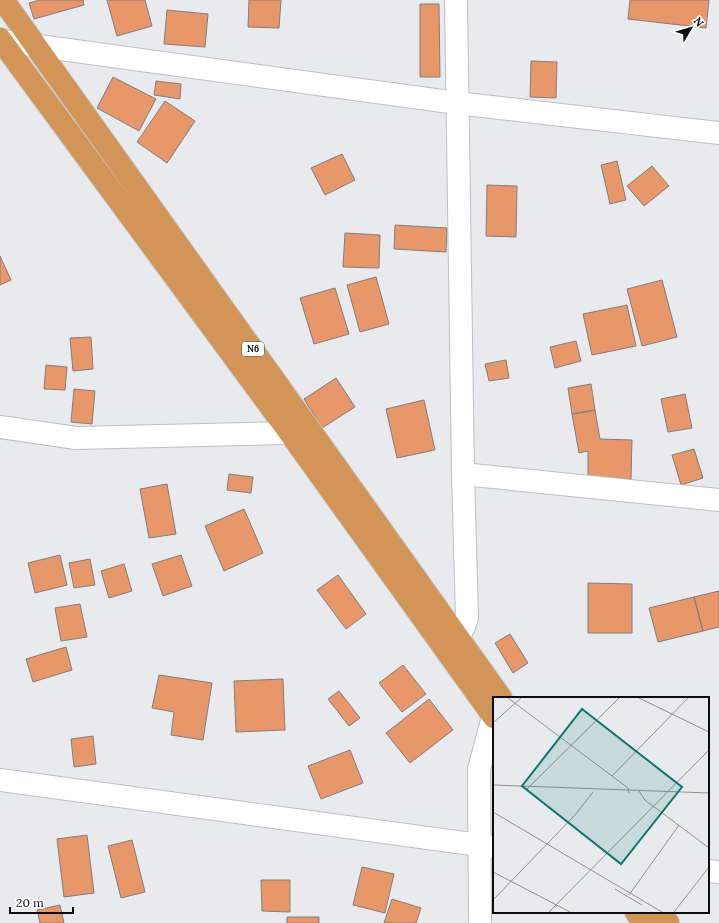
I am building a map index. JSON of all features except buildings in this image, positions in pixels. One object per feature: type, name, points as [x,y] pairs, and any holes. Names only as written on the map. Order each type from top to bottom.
[{"type":"highway","name":"N6","points":[[3,0],[493,700]]},
{"type":"highway","name":"N6","points":[[1,40],[290,433],[451,642]]},
{"type":"highway","points":[[637,913],[644,923]]},
{"type":"highway","points":[[661,913],[668,923]]},
{"type":"street","points":[[451,642],[464,628],[466,617],[456,0]]},
{"type":"street","points":[[1,40],[457,103],[719,133]]},
{"type":"street","points":[[0,427],[76,438],[290,433]]},
{"type":"street","points":[[463,474],[719,500]]},
{"type":"street","points":[[480,923],[486,846],[479,769],[493,720]]},
{"type":"street","points":[[0,780],[486,846]]},
{"type":"street","points":[[709,871],[719,872]]}]
